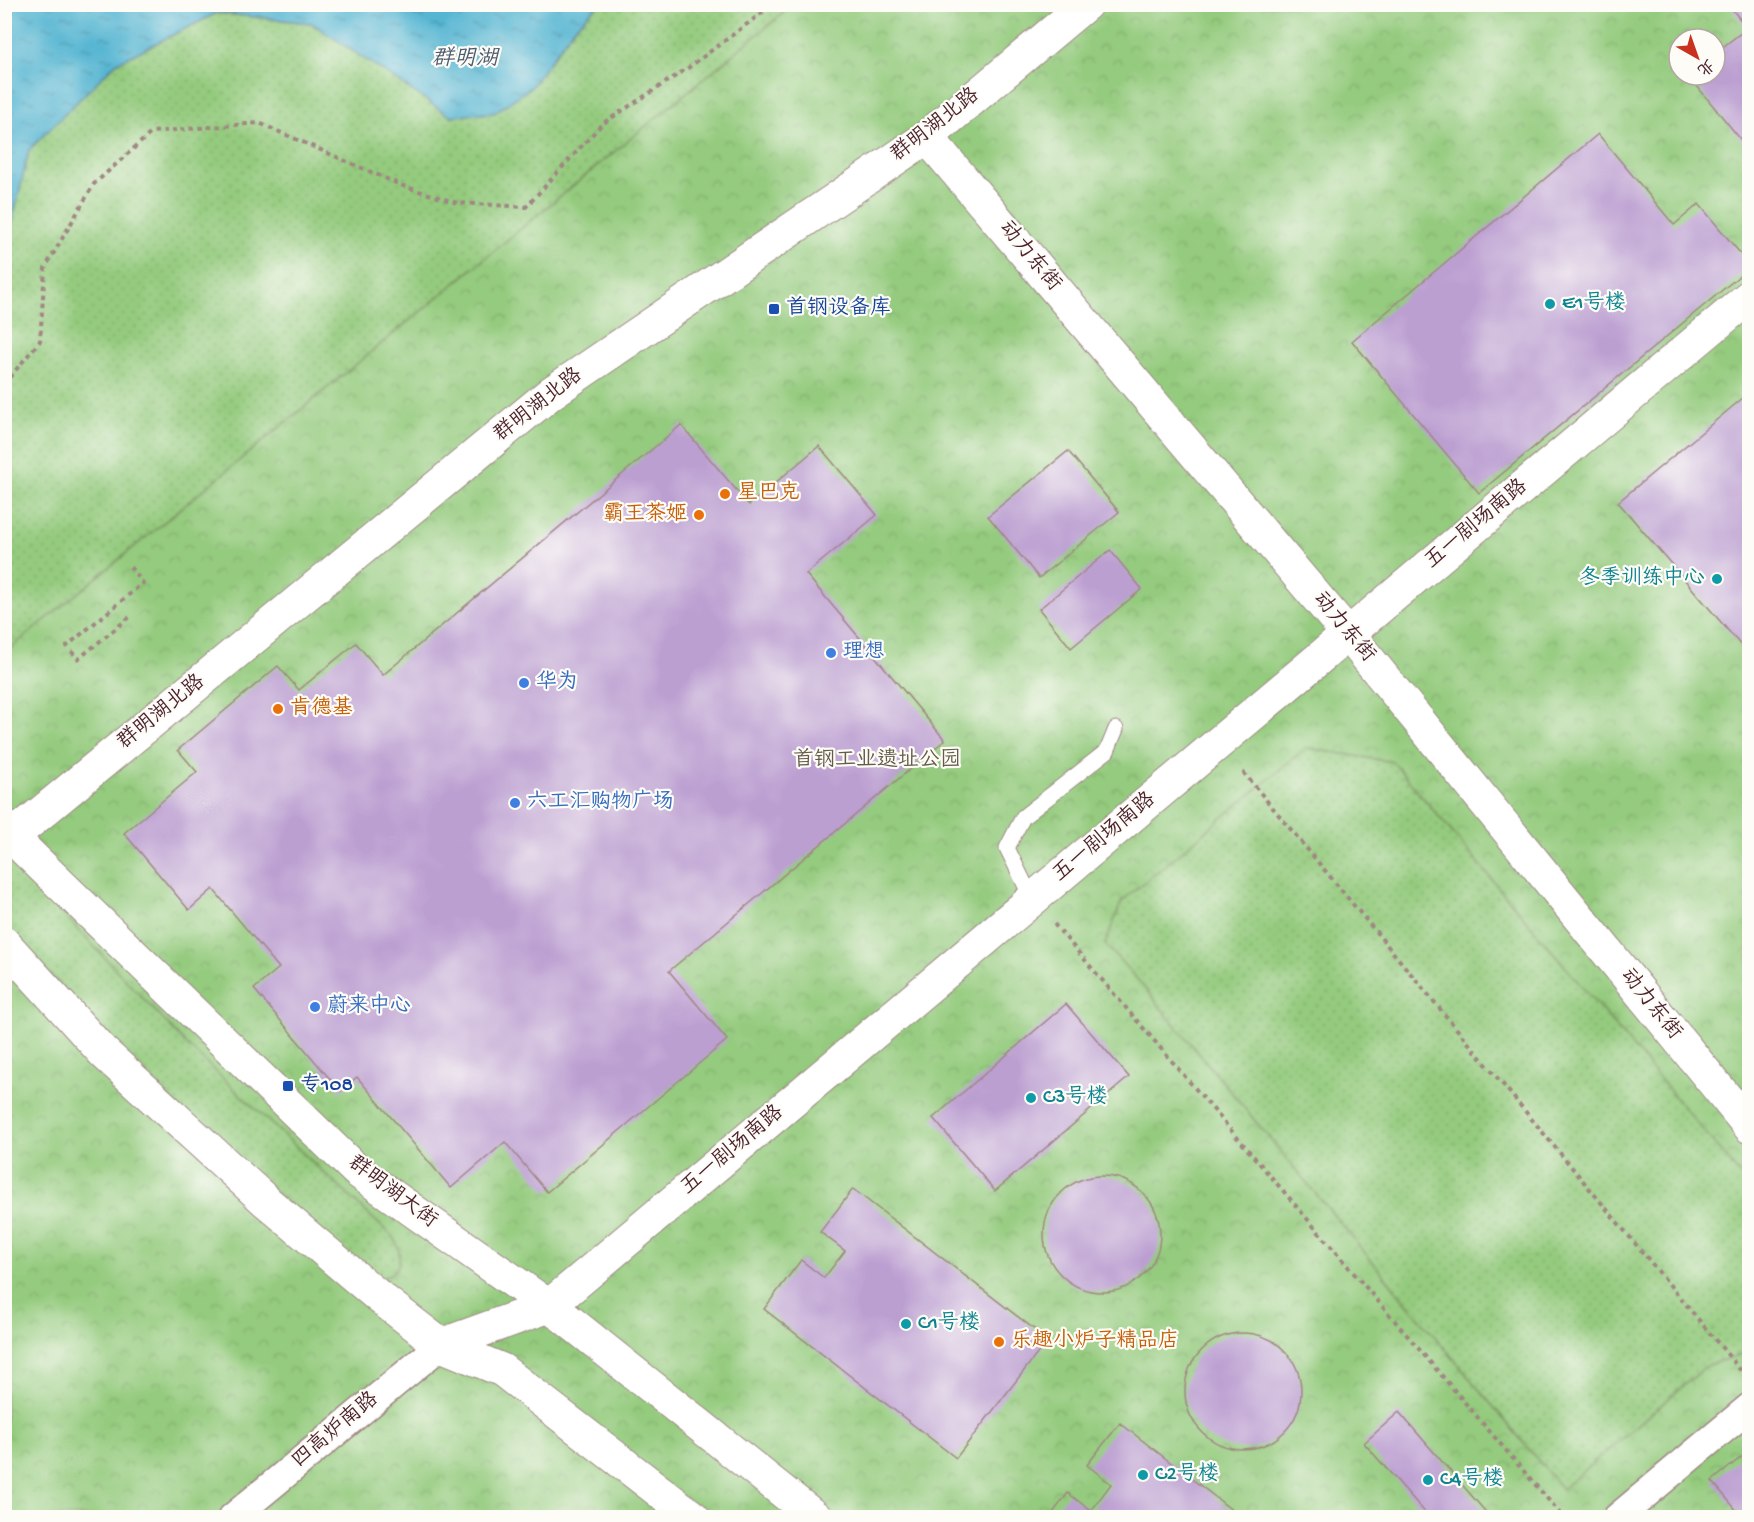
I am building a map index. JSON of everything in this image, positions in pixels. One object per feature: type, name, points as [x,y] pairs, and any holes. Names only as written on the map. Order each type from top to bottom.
[{"type":"street","name":"群明湖北路","points":[[9,831],[551,393],[927,137],[1086,4]]},
{"type":"street","name":"动力东街","points":[[927,137],[1348,634],[1749,1127]]},
{"type":"street","name":"五一剧场南路","points":[[441,1345],[549,1306],[1749,296]]},
{"type":"street","name":"群明湖大街","points":[[9,831],[357,1171],[549,1306],[816,1518]]},
{"type":"street","points":[[4,943],[103,1052],[249,1186],[378,1296],[441,1345],[502,1370],[694,1518]]},
{"type":"street","name":"四高炉南路","points":[[232,1518],[441,1345]]},
{"type":"street","points":[[1617,1518],[1749,1407]]},
{"type":"lane","points":[[1032,899],[1008,848],[1023,817],[1107,751],[1116,729]]},
{"type":"path","points":[[4,384],[40,341],[45,268],[94,184],[152,132],[259,123],[403,186],[457,203],[526,207],[602,124],[688,68],[774,4]]},
{"type":"path","points":[[130,567],[144,583],[67,646],[78,658],[131,616]]},
{"type":"path","points":[[1243,772],[1749,1380]]},
{"type":"path","points":[[1032,899],[1564,1518]]},
{"type":"green space","name":"首钢工业遗址公园","points":[[5,5],[1749,5],[1749,1517],[5,1517]]},
{"type":"green space","points":[[598,5],[793,5],[5,653],[5,237],[10,231],[29,150],[116,63],[217,13],[311,23],[450,116],[494,113],[531,87],[574,28]]},
{"type":"green space","points":[[1306,748],[1393,762],[1749,1185],[1749,1352],[1708,1365],[1562,1489],[1136,978],[1105,944],[1122,901]]},
{"type":"green space","points":[[5,852],[186,1044],[395,1239],[399,1261],[395,1271],[375,1281],[143,1075],[5,926]]},
{"type":"water","name":"群明湖","points":[[5,4],[598,5],[574,28],[531,87],[494,113],[450,116],[311,23],[217,13],[116,63],[29,150],[10,232],[5,237]]},
{"type":"building","points":[[1728,4],[1750,4],[1750,151],[1698,87],[1727,87],[1727,44],[1747,28]]},
{"type":"building","name":"E1号楼","points":[[1598,134],[1674,225],[1699,204],[1750,267],[1479,493],[1352,341]]},
{"type":"building","name":"冬季训练中心","points":[[1750,392],[1750,656],[1618,502]]},
{"type":"building","name":"六工汇购物广场","points":[[681,425],[749,505],[819,446],[877,515],[806,574],[945,740],[669,971],[727,1040],[547,1192],[505,1142],[451,1188],[357,1077],[340,1091],[254,989],[279,968],[213,889],[189,910],[124,833],[197,772],[178,750],[278,666],[299,690],[356,643],[383,675]]},
{"type":"building","points":[[1068,451],[1119,512],[1039,578],[988,516]]},
{"type":"building","points":[[1110,550],[1142,589],[1071,648],[1039,609]]},
{"type":"building","name":"C3号楼","points":[[1066,1004],[1129,1077],[995,1191],[933,1118]]},
{"type":"building","points":[[1102,1176],[1124,1181],[1143,1193],[1155,1212],[1160,1234],[1155,1256],[1143,1275],[1124,1287],[1102,1292],[1080,1287],[1061,1275],[1049,1256],[1044,1234],[1049,1212],[1061,1193],[1080,1181]]},
{"type":"building","name":"C1号楼","points":[[853,1189],[1048,1340],[956,1458],[764,1309],[801,1260],[824,1278],[845,1251],[820,1232]]},
{"type":"building","points":[[1243,1333],[1265,1337],[1284,1350],[1297,1369],[1301,1391],[1297,1413],[1284,1432],[1265,1445],[1243,1449],[1221,1445],[1202,1432],[1189,1413],[1185,1391],[1189,1369],[1202,1350],[1221,1337]]},
{"type":"building","name":"C4号楼","points":[[1399,1412],[1491,1518],[1430,1518],[1364,1443]]},
{"type":"building","name":"C2号楼","points":[[1120,1423],[1242,1518],[1049,1518],[1068,1493],[1091,1511],[1111,1484],[1087,1465]]},
{"type":"building","points":[[1750,1450],[1750,1518],[1743,1518],[1712,1481]]},
{"type":"place","name":"E1号楼","points":[[1550,304]]},
{"type":"place","name":"首钢设备库","points":[[774,309]]},
{"type":"place","name":"星巴克","points":[[725,494]]},
{"type":"place","name":"霸王茶姬","points":[[699,515]]},
{"type":"place","name":"冬季训练中心","points":[[1717,579]]},
{"type":"place","name":"理想","points":[[831,653]]},
{"type":"place","name":"华为","points":[[524,683]]},
{"type":"place","name":"肯德基","points":[[278,709]]},
{"type":"place","name":"六工汇购物广场","points":[[515,803]]},
{"type":"place","name":"蔚来中心","points":[[315,1007]]},
{"type":"place","name":"专108","points":[[288,1086]]},
{"type":"place","name":"C3号楼","points":[[1031,1098]]},
{"type":"place","name":"C1号楼","points":[[906,1324]]},
{"type":"place","name":"乐趣小炉子精品店","points":[[999,1342]]},
{"type":"place","name":"C2号楼","points":[[1143,1475]]},
{"type":"place","name":"C4号楼","points":[[1428,1480]]}]
